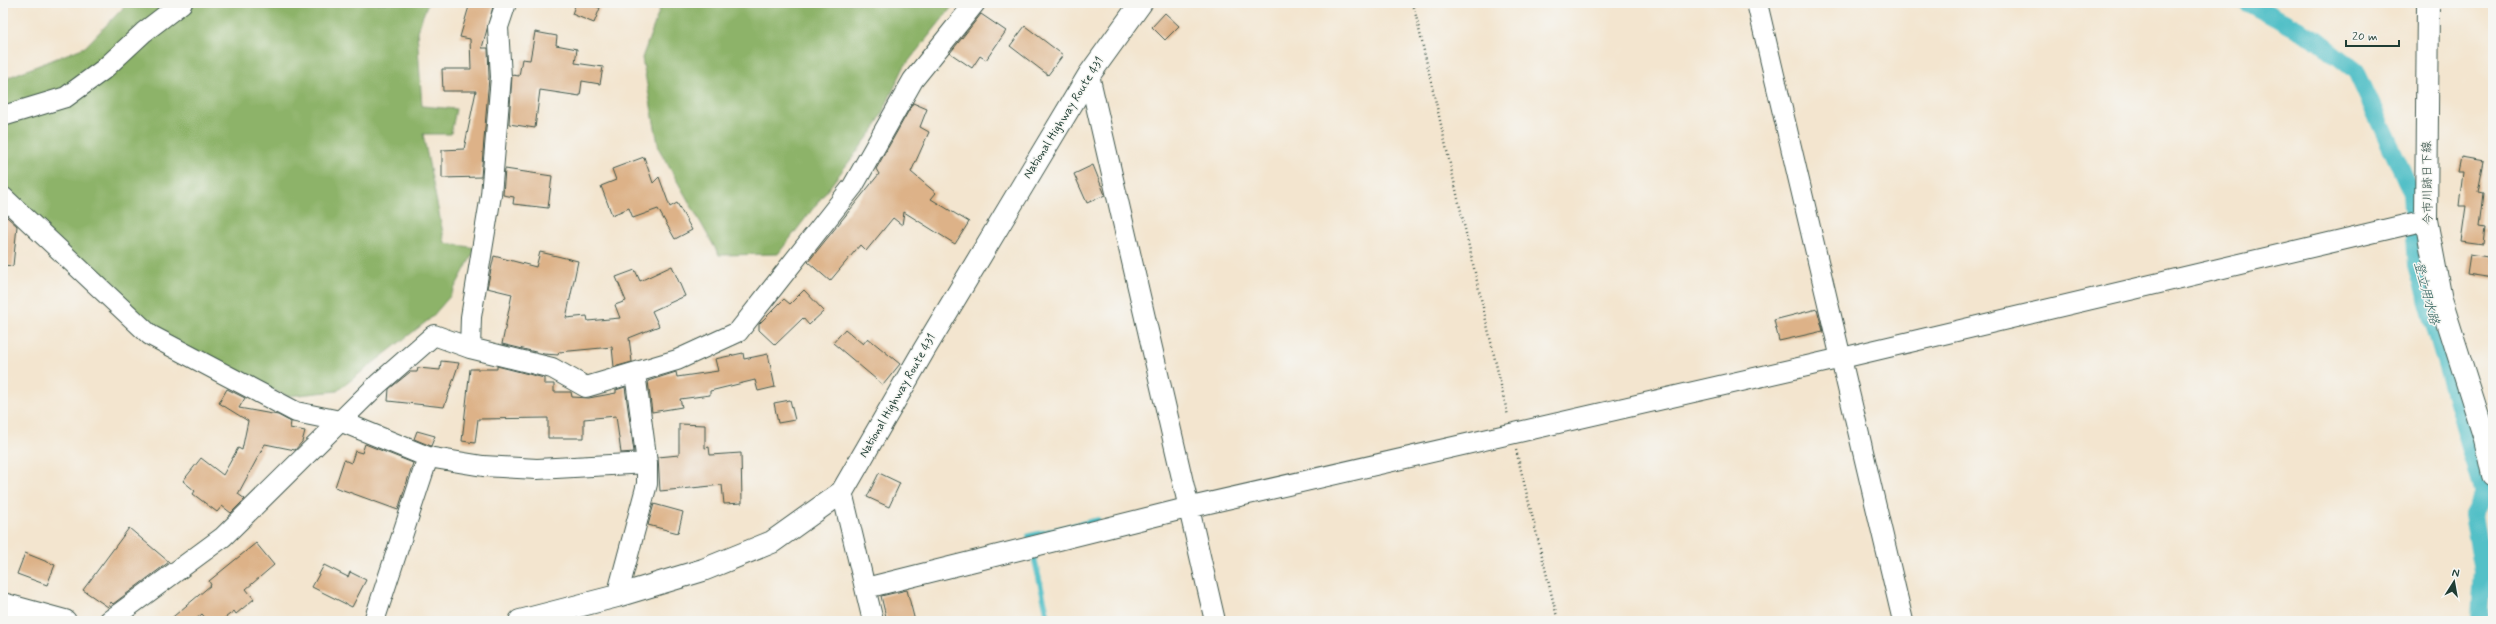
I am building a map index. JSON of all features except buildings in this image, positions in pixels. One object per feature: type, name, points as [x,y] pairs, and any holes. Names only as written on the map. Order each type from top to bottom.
[{"type":"main road","name":"National Highway Route 431","points":[[520,621],[617,596],[703,570],[772,542],[842,492],[924,350],[1089,74],[1141,3]]},
{"type":"main road","name":"今市川跡日下線","points":[[2428,3],[2426,220],[2441,300],[2485,439],[2493,475]]},
{"type":"main road","points":[[3,604],[66,621]]},
{"type":"street","points":[[3,116],[66,96],[103,70],[144,32],[182,3]]},
{"type":"street","points":[[470,348],[471,317],[491,195],[501,76],[498,27],[506,3]]},
{"type":"street","points":[[109,621],[223,537],[378,384],[434,335],[470,348],[552,368],[586,387],[677,360],[738,332],[853,186],[913,80],[975,3]]},
{"type":"street","points":[[1757,3],[1903,621]]},
{"type":"street","points":[[1089,74],[1215,621]]},
{"type":"street","points":[[3,197],[150,335],[296,412],[340,421],[428,457],[483,466],[536,469],[647,463]]},
{"type":"street","points":[[866,588],[1188,508],[1842,358],[2426,220]]},
{"type":"street","points":[[617,596],[647,484],[647,463],[635,373]]},
{"type":"street","points":[[374,621],[428,457]]},
{"type":"street","points":[[842,492],[873,621]]},
{"type":"path","points":[[1413,3],[1512,433],[1558,621]]},
{"type":"green space","points":[[128,3],[428,3],[417,31],[422,106],[456,109],[451,134],[423,134],[445,243],[476,248],[451,295],[431,318],[337,391],[288,396],[184,354],[37,223],[3,184],[3,88],[9,77],[85,47]]},
{"type":"green space","points":[[662,3],[955,3],[904,67],[875,128],[778,254],[719,255],[659,149],[642,58]]},
{"type":"waterway","name":"登立用水路","points":[[2248,3],[2316,39],[2356,71],[2412,193],[2417,265],[2484,494],[2473,515],[2483,570],[2480,621]]},
{"type":"waterway","points":[[1049,621],[1029,536],[1098,520]]}]
